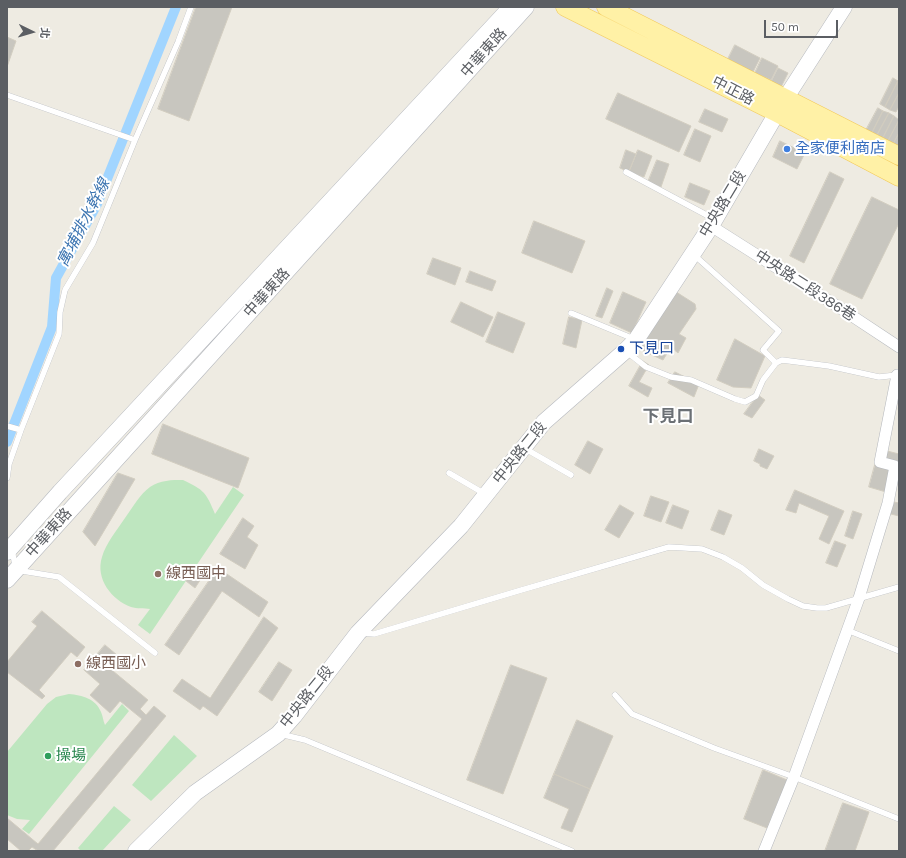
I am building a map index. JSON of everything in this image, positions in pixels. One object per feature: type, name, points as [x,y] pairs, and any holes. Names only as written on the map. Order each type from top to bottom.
[{"type":"main road","name":"中華東路","points":[[9,546],[511,7]]},
{"type":"main road","name":"中華東路","points":[[11,575],[526,7]]},
{"type":"main road","name":"中正路","points":[[565,7],[781,106],[899,156]]},
{"type":"main road","name":"中正路","points":[[606,7],[781,106],[899,177]]},
{"type":"main road","name":"中央路二段","points":[[142,849],[195,793],[278,734],[294,716],[358,633],[461,526],[544,422],[630,345],[713,222],[781,106],[844,7]]},
{"type":"street","name":"中央路二段386巷","points":[[713,222],[899,347]]},
{"type":"street","points":[[764,851],[794,777],[859,598],[888,503],[895,466],[880,462],[898,374]]},
{"type":"lane","points":[[7,478],[9,464],[21,430],[59,334],[60,312],[65,290],[93,243],[135,140],[178,42],[191,7]]},
{"type":"lane","points":[[7,95],[135,140]]},
{"type":"lane","points":[[626,172],[713,222]]},
{"type":"lane","points":[[692,253],[779,331],[763,350],[776,362]]},
{"type":"lane","points":[[571,313],[630,345],[646,367],[671,377],[691,380],[745,402],[756,396],[763,380],[776,362],[782,360],[829,366],[879,377],[898,374]]},
{"type":"lane","points":[[7,426],[21,430]]},
{"type":"lane","points":[[524,448],[571,475]]},
{"type":"lane","points":[[449,473],[486,495]]},
{"type":"lane","points":[[9,546],[11,575],[60,577],[155,653]]},
{"type":"lane","points":[[358,633],[374,634],[669,547],[702,550],[723,557],[742,568],[763,585],[803,606],[826,608],[899,587]]},
{"type":"lane","points":[[847,630],[899,651]]},
{"type":"lane","points":[[615,695],[632,714],[714,748],[794,777],[899,819]]},
{"type":"lane","points":[[278,734],[305,740],[572,851]]},
{"type":"green space","points":[[170,480],[183,480],[196,486],[204,492],[215,514],[233,487],[244,495],[150,634],[138,625],[150,609],[131,607],[117,599],[103,581],[100,565],[106,547],[143,493],[150,487],[162,482]]},
{"type":"green space","points":[[69,694],[88,698],[96,704],[101,712],[105,725],[122,704],[129,711],[29,834],[22,829],[30,820],[17,819],[7,815],[7,752],[47,704],[56,697]]},
{"type":"green space","points":[[174,735],[197,756],[151,801],[132,785]]},
{"type":"green space","points":[[114,806],[131,820],[102,851],[81,851],[78,848]]},
{"type":"building","points":[[196,7],[232,7],[189,121],[158,109]]},
{"type":"building","points":[[7,37],[16,41],[7,67]]},
{"type":"building","points":[[735,45],[760,58],[753,72],[728,59]]},
{"type":"building","points":[[762,58],[778,66],[771,80],[755,73]]},
{"type":"building","points":[[778,68],[788,73],[781,87],[771,82]]},
{"type":"building","points":[[893,78],[898,81],[885,107],[880,104]]},
{"type":"building","points":[[898,81],[899,93],[890,110],[885,107]]},
{"type":"building","points":[[618,93],[691,126],[679,152],[606,119]]},
{"type":"building","points":[[899,93],[899,106],[896,112],[890,110]]},
{"type":"building","points":[[878,108],[883,111],[870,137],[864,134]]},
{"type":"building","points":[[705,109],[728,119],[722,132],[699,122]]},
{"type":"building","points":[[883,111],[889,113],[875,139],[870,137]]},
{"type":"building","points":[[889,113],[894,116],[881,142],[875,139]]},
{"type":"building","points":[[894,116],[899,120],[886,145],[881,142]]},
{"type":"building","points":[[899,120],[899,133],[891,148],[886,145]]},
{"type":"building","points":[[695,129],[711,136],[700,162],[684,155]]},
{"type":"building","points":[[899,133],[899,147],[891,148]]},
{"type":"building","points":[[780,141],[805,153],[797,169],[773,157]]},
{"type":"building","points":[[626,150],[636,154],[629,172],[620,168]]},
{"type":"building","points":[[638,150],[652,156],[644,177],[629,172]]},
{"type":"building","points":[[657,160],[669,164],[661,187],[648,182]]},
{"type":"building","points":[[830,172],[844,179],[804,263],[790,256]]},
{"type":"building","points":[[690,183],[710,191],[704,205],[685,197]]},
{"type":"building","points":[[872,197],[899,210],[899,223],[862,299],[830,284]]},
{"type":"building","points":[[534,221],[585,241],[572,273],[522,253]]},
{"type":"building","points":[[433,258],[461,268],[455,285],[427,274]]},
{"type":"building","points":[[470,271],[496,281],[492,291],[466,282]]},
{"type":"building","points":[[607,288],[613,291],[602,318],[596,316]]},
{"type":"building","points":[[673,290],[695,304],[696,309],[679,334],[686,338],[678,353],[671,347],[663,360],[639,349],[638,342]]},
{"type":"building","points":[[623,292],[646,302],[632,333],[610,323]]},
{"type":"building","points":[[461,302],[493,317],[483,337],[451,322]]},
{"type":"building","points":[[498,312],[525,323],[513,353],[486,342]]},
{"type":"building","points":[[569,317],[582,320],[576,348],[563,344]]},
{"type":"building","points":[[735,339],[765,356],[751,388],[733,387],[717,380]]},
{"type":"building","points":[[643,361],[649,365],[639,382],[652,388],[648,397],[629,386]]},
{"type":"building","points":[[675,372],[699,384],[694,397],[668,383]]},
{"type":"building","points":[[758,395],[765,400],[752,418],[744,414]]},
{"type":"building","points":[[163,424],[249,458],[238,488],[152,454]]},
{"type":"building","points":[[588,441],[603,449],[590,474],[575,465]]},
{"type":"building","points":[[759,449],[774,456],[767,469],[754,461]]},
{"type":"building","points":[[883,450],[899,454],[899,465],[880,461]]},
{"type":"building","points":[[875,465],[892,469],[886,492],[869,487]]},
{"type":"building","points":[[118,473],[135,479],[95,546],[83,532]]},
{"type":"building","points":[[795,490],[844,511],[829,544],[819,539],[829,516],[799,503],[796,513],[786,510]]},
{"type":"building","points":[[651,496],[669,502],[661,522],[644,516]]},
{"type":"building","points":[[889,501],[899,503],[899,516],[887,513]]},
{"type":"building","points":[[620,505],[634,513],[619,538],[605,530]]},
{"type":"building","points":[[673,505],[689,511],[682,529],[666,523]]},
{"type":"building","points":[[719,510],[732,515],[724,535],[711,530]]},
{"type":"building","points":[[853,511],[862,514],[853,539],[845,536]]},
{"type":"building","points":[[243,518],[254,526],[247,537],[258,545],[245,569],[220,554]]},
{"type":"building","points":[[835,541],[846,545],[837,567],[826,563]]},
{"type":"building","points":[[195,568],[204,574],[195,588],[186,581]]},
{"type":"building","points":[[218,568],[268,602],[259,617],[222,591],[179,655],[165,645]]},
{"type":"building","points":[[42,611],[85,647],[77,657],[71,652],[39,690],[45,696],[42,699],[7,672],[7,662],[37,626],[32,622]]},
{"type":"building","points":[[264,617],[278,628],[217,716],[203,706],[200,710],[173,691],[182,679],[210,698]]},
{"type":"building","points":[[105,645],[123,660],[113,671],[148,700],[140,709],[146,715],[154,706],[166,716],[53,851],[38,851],[32,847],[28,851],[21,851],[7,839],[7,818],[38,844],[142,719],[120,701],[110,713],[90,695],[100,684],[84,670]]},
{"type":"building","points":[[279,662],[292,670],[272,701],[259,692]]},
{"type":"building","points":[[511,665],[547,678],[503,794],[467,780]]},
{"type":"building","points":[[577,720],[613,736],[590,789],[554,774]]},
{"type":"building","points":[[763,770],[787,780],[767,828],[744,819]]},
{"type":"building","points":[[554,774],[590,789],[572,832],[561,828],[569,809],[544,798]]},
{"type":"building","points":[[843,803],[869,812],[855,851],[825,851]]},
{"type":"waterway","name":"寓埔排水幹線","points":[[7,442],[52,327],[56,278],[97,204],[176,7]]},
{"type":"place","name":"全家便利商店","points":[[787,149]]},
{"type":"place","name":"下見口","points":[[621,349]]},
{"type":"place","name":"線西國中","points":[[158,574]]},
{"type":"place","name":"線西國小","points":[[78,664]]},
{"type":"place","name":"操場","points":[[48,756]]},
{"type":"district","name":"下見口","points":[[668,417]]}]
